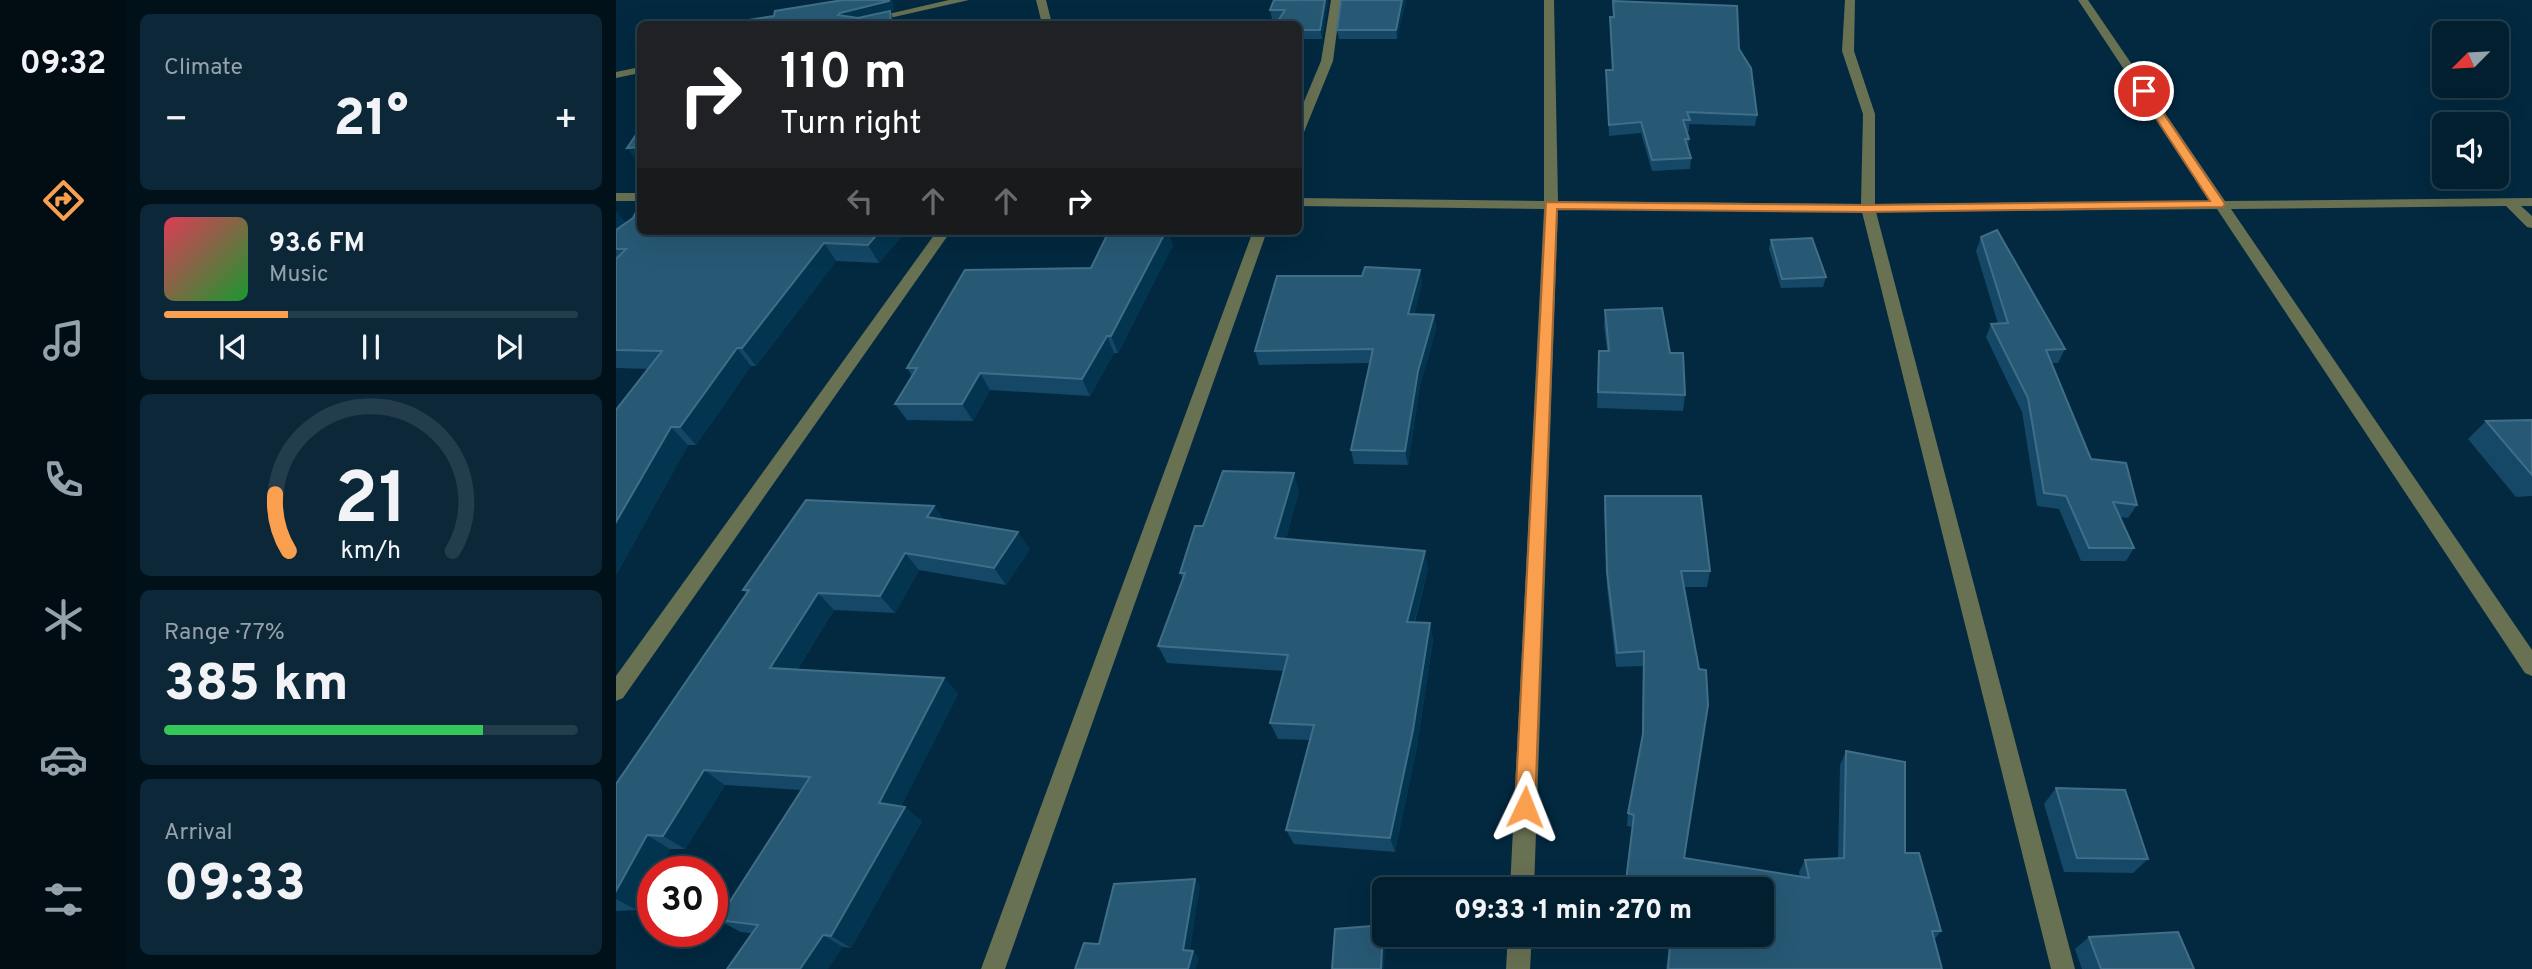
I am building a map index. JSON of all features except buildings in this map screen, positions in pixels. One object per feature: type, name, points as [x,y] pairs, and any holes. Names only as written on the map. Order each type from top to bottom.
[{"type":"street","points":[[864,21],[964,0]]},
{"type":"street","points":[[1041,0],[1046,21]]},
{"type":"street","points":[[1302,122],[1327,61],[1336,0]]},
{"type":"street","points":[[1523,877],[1551,205],[1549,0]]},
{"type":"street","points":[[1850,0],[1848,51],[1869,114],[1868,208],[2063,969]]},
{"type":"street","points":[[2084,0],[2532,667]]},
{"type":"street","points":[[616,75],[637,70]]},
{"type":"street","points":[[616,197],[637,197]]},
{"type":"street","points":[[2508,201],[2532,225]]},
{"type":"street","points":[[1302,202],[1868,208],[2532,202]]},
{"type":"street","points":[[616,692],[941,235]]},
{"type":"street","points":[[993,969],[1259,235]]},
{"type":"street","points":[[1518,969],[1519,947]]},
{"type":"route","points":[[1525,807],[1551,205],[1868,208],[2219,204],[2144,91]]}]
